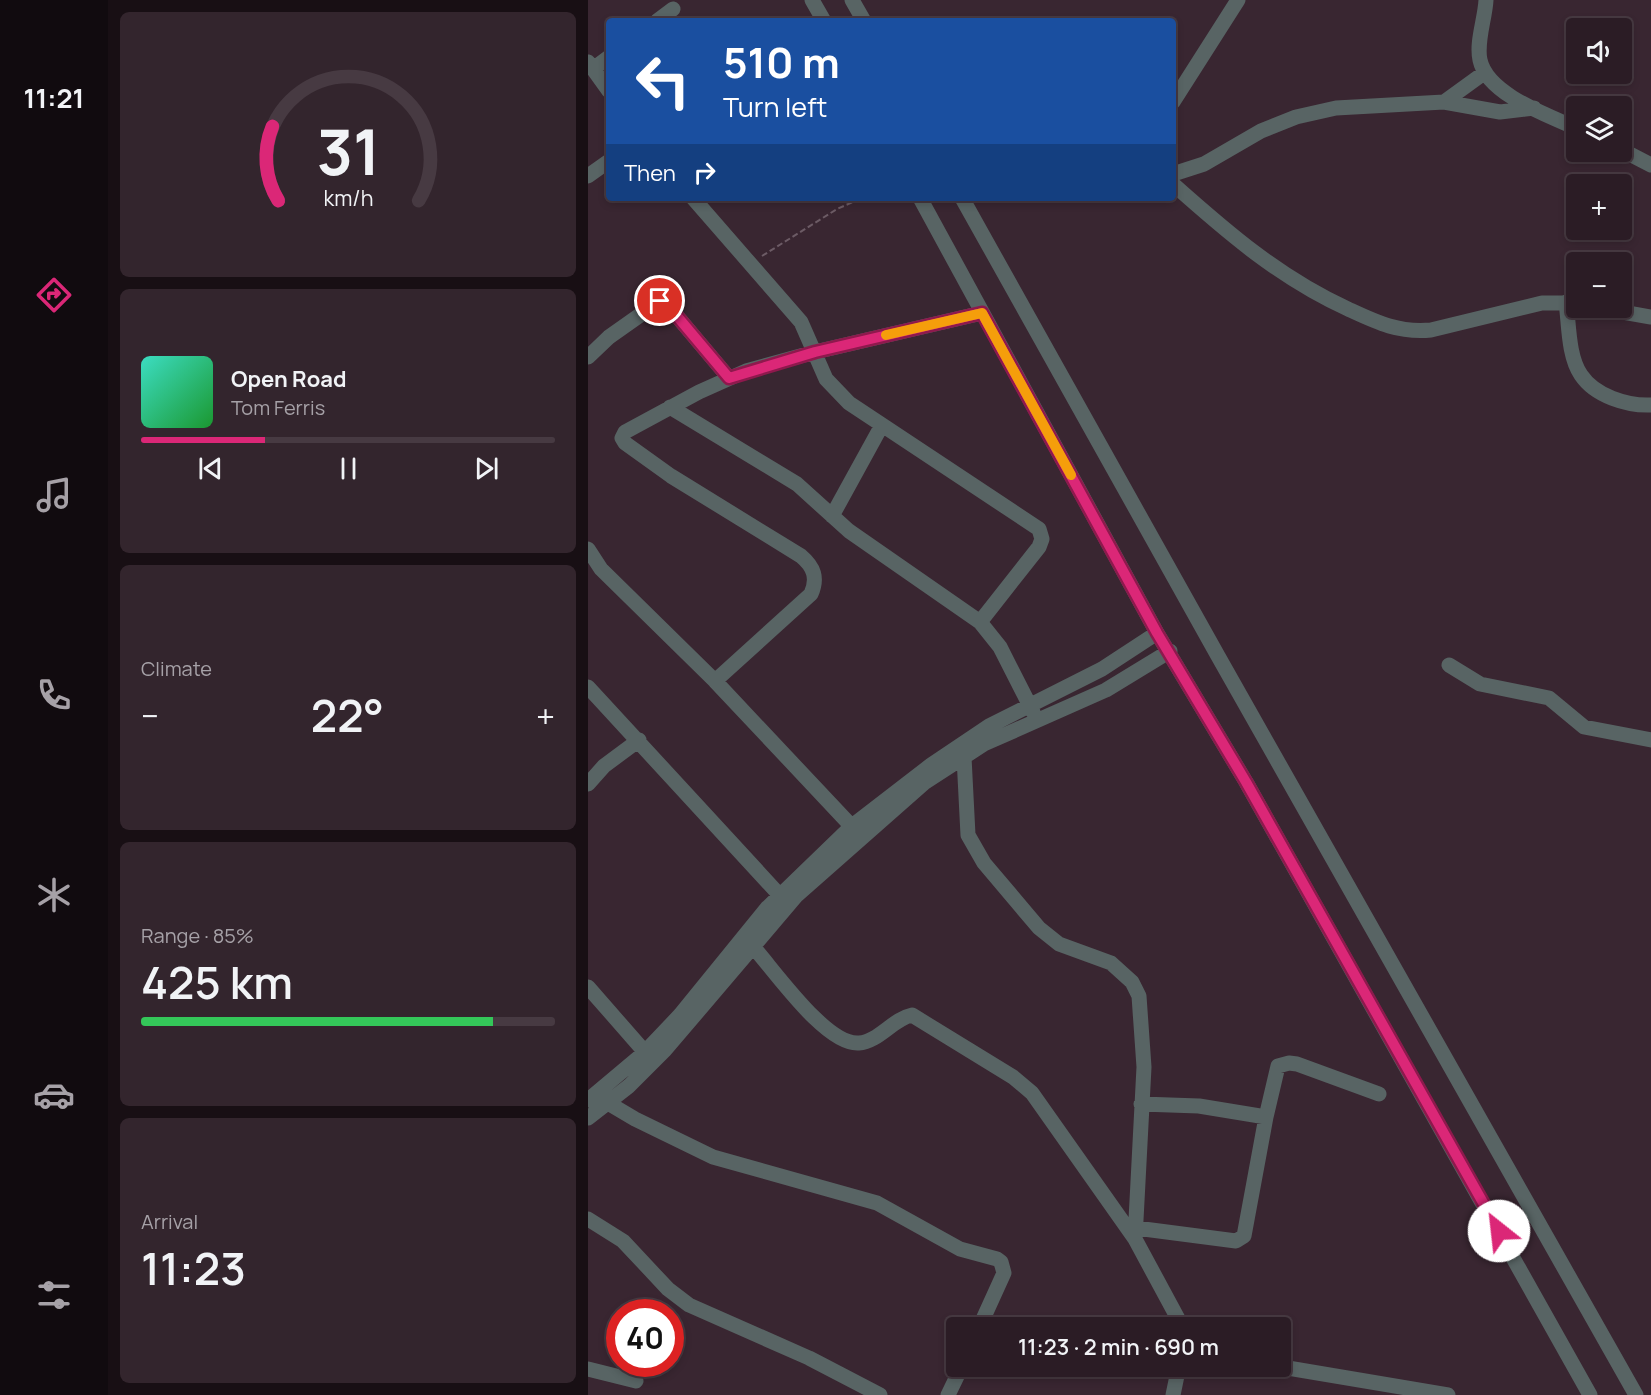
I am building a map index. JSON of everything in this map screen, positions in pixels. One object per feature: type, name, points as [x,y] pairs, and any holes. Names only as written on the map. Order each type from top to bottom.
[{"type":"street","points":[[812,0],[822,18]]},
{"type":"street","points":[[852,0],[862,18]]},
{"type":"street","points":[[1176,97],[1238,0]]},
{"type":"street","points":[[1486,0],[1480,51],[1485,73],[1493,84],[1566,123]]},
{"type":"street","points":[[661,18],[673,9]]},
{"type":"street","points":[[606,58],[591,66],[606,87]]},
{"type":"street","points":[[1444,102],[1485,73]]},
{"type":"street","points":[[1176,173],[1204,165],[1261,131],[1296,117],[1336,108],[1375,104],[1444,102],[1500,112],[1534,108]]},
{"type":"street","points":[[1632,155],[1651,165]]},
{"type":"street","points":[[588,176],[606,162]]},
{"type":"street","points":[[1176,187],[1251,252],[1287,278],[1317,295],[1389,328],[1414,331],[1431,330],[1498,311],[1542,303],[1566,303]]},
{"type":"street","points":[[696,201],[801,322],[826,379],[835,390],[882,425],[1040,529],[1042,539],[1039,547],[980,622]]},
{"type":"street","points":[[922,201],[1157,633],[1170,651],[1590,1395]]},
{"type":"street","points":[[964,201],[1212,646],[1636,1395]]},
{"type":"street","points":[[588,357],[649,307],[663,302],[729,378]]},
{"type":"street","points":[[715,681],[811,594],[815,576],[810,563],[801,556],[671,476],[622,440],[627,430],[729,378],[815,352],[982,313]]},
{"type":"street","points":[[1632,314],[1651,317]]},
{"type":"street","points":[[1572,318],[1573,353],[1581,375],[1611,398],[1651,405]]},
{"type":"street","points":[[670,407],[797,484],[832,516],[980,622],[1000,647],[1031,704],[1035,721]]},
{"type":"street","points":[[832,516],[882,425]]},
{"type":"street","points":[[588,549],[601,568],[715,681],[856,832]]},
{"type":"street","points":[[588,1118],[608,1103],[784,900],[938,759],[989,726],[1098,671],[1157,633]]},
{"type":"street","points":[[856,832],[924,783],[984,744],[1106,690],[1170,651]]},
{"type":"street","points":[[1449,666],[1480,684],[1549,698],[1584,727],[1651,740]]},
{"type":"street","points":[[1098,671],[1106,690]]},
{"type":"street","points":[[588,687],[784,900]]},
{"type":"street","points":[[588,784],[604,766],[639,740]]},
{"type":"street","points":[[964,758],[968,835],[984,863],[1039,928],[1059,944],[1111,963],[1136,989],[1140,1004],[1143,1040],[1136,1233]]},
{"type":"street","points":[[748,942],[825,1028],[845,1041],[866,1041],[912,1014],[1012,1077],[1032,1093],[1136,1233],[1178,1317]]},
{"type":"street","points":[[588,987],[649,1057]]},
{"type":"street","points":[[588,1100],[649,1057]]},
{"type":"street","points":[[1136,1233],[1240,1240],[1247,1231],[1275,1072],[1283,1064],[1297,1064],[1379,1094]]},
{"type":"street","points":[[608,1103],[635,1119],[714,1157],[869,1200],[897,1212],[960,1249],[997,1259],[1001,1262],[1004,1273],[985,1317]]},
{"type":"street","points":[[1141,1104],[1199,1106],[1266,1118]]},
{"type":"street","points":[[588,1219],[623,1241],[668,1288],[689,1305],[809,1358],[865,1391],[880,1395]]},
{"type":"street","points":[[588,1369],[636,1381]]},
{"type":"street","points":[[1291,1369],[1448,1395]]},
{"type":"street","points":[[948,1395],[957,1377]]},
{"type":"street","points":[[1173,1395],[1177,1377]]},
{"type":"path","points":[[749,263],[837,209],[855,201]]},
{"type":"slow traffic","points":[[886,335],[982,313],[1071,475]]},
{"type":"route","points":[[660,301],[671,309],[729,378],[815,352],[982,313],[1157,633],[1170,651],[1246,782],[1499,1231]]}]
